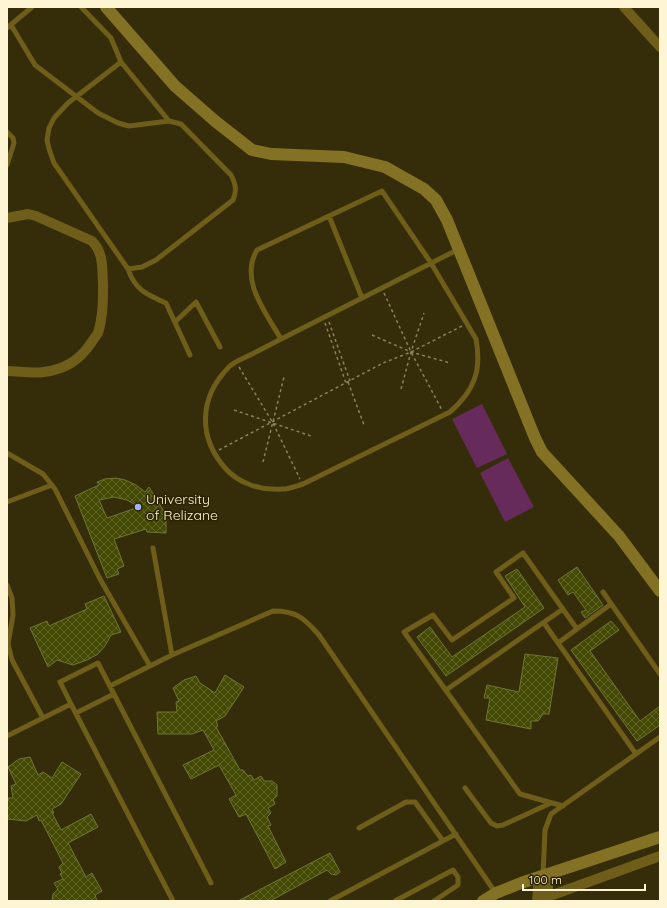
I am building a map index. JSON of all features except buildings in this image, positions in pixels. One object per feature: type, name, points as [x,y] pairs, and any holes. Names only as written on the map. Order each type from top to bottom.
[{"type":"street","points":[[106,7],[175,86],[215,121],[252,150],[271,154],[344,157],[385,167],[424,189],[436,200],[447,220],[532,431],[542,452],[619,536],[660,591]]},
{"type":"street","points":[[624,7],[660,47]]},
{"type":"street","points":[[7,218],[28,214],[36,216],[92,241],[97,246],[100,254],[103,292],[102,310],[97,334],[84,354],[66,366],[42,373],[7,371]]},
{"type":"street","points":[[483,901],[496,893],[660,837]]},
{"type":"street","points":[[544,876],[547,899],[660,856]]},
{"type":"street","points":[[537,901],[544,876]]},
{"type":"lane","points":[[32,7],[9,27],[19,36],[35,65],[98,113],[118,123],[129,126],[169,121],[181,124],[231,175],[235,184],[237,192],[233,200],[156,260],[142,267],[128,269]]},
{"type":"lane","points":[[81,7],[111,38],[121,62],[169,121]]},
{"type":"lane","points":[[121,62],[77,97],[54,118],[49,128],[47,140],[49,149],[54,163],[128,269],[131,278],[144,293],[166,303],[190,355]]},
{"type":"lane","points":[[7,132],[13,138],[14,143],[7,165]]},
{"type":"lane","points":[[281,339],[252,285],[251,269],[257,250],[382,191],[431,263],[476,339],[478,352],[476,373],[469,392],[450,412],[303,484],[284,490],[264,489],[246,484],[229,473],[216,458],[208,440],[205,421],[207,401],[215,383],[227,368],[236,362],[281,339],[325,317],[362,298],[431,263],[459,249]]},
{"type":"lane","points":[[329,216],[362,298]]},
{"type":"lane","points":[[175,322],[196,302],[220,347]]},
{"type":"lane","points":[[7,453],[43,474],[55,489],[100,579],[150,666]]},
{"type":"lane","points":[[7,502],[52,485]]},
{"type":"lane","points":[[153,548],[172,655]]},
{"type":"lane","points":[[563,806],[520,794],[404,632],[433,615],[452,640],[514,598],[496,572],[523,553],[577,629]]},
{"type":"lane","points":[[7,585],[12,598],[13,615],[8,644],[12,660],[43,718]]},
{"type":"lane","points":[[603,592],[660,674]]},
{"type":"lane","points":[[558,643],[611,604]]},
{"type":"lane","points":[[446,690],[563,609]]},
{"type":"lane","points":[[110,686],[172,655],[273,611],[287,611],[299,616],[309,623],[319,635],[496,893]]},
{"type":"lane","points":[[544,623],[636,754]]},
{"type":"lane","points":[[174,901],[60,682],[98,663],[211,883]]},
{"type":"lane","points":[[76,713],[114,694]]},
{"type":"lane","points":[[7,736],[71,704]]},
{"type":"lane","points":[[544,876],[545,830],[551,814],[660,738]]},
{"type":"lane","points":[[465,788],[491,823],[497,826],[503,825],[550,803]]},
{"type":"lane","points":[[359,828],[406,802],[415,802],[443,841]]},
{"type":"lane","points":[[330,901],[456,834]]},
{"type":"lane","points":[[395,901],[453,870],[458,877],[458,885],[434,901]]},
{"type":"path","points":[[382,288],[411,352],[444,415]]},
{"type":"path","points":[[401,389],[424,312]]},
{"type":"path","points":[[325,317],[348,382]]},
{"type":"path","points":[[325,317],[364,425]]},
{"type":"path","points":[[214,453],[383,364],[411,352],[467,324]]},
{"type":"path","points":[[372,335],[411,352],[450,363]]},
{"type":"path","points":[[236,362],[273,423],[303,484]]},
{"type":"path","points":[[263,462],[284,377]]},
{"type":"path","points":[[234,410],[311,436]]},
{"type":"shaded area","points":[[482,404],[507,454],[477,468],[452,419]]},
{"type":"shaded area","points":[[508,458],[534,507],[505,522],[480,473]]},
{"type":"place","name":"University of Relizane","points":[[138,507]]}]
